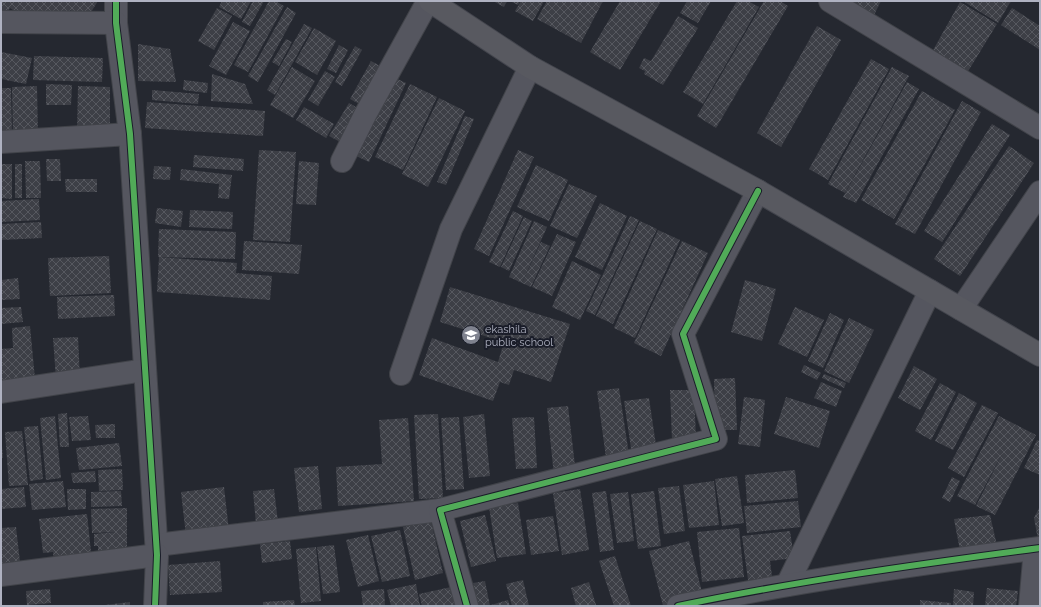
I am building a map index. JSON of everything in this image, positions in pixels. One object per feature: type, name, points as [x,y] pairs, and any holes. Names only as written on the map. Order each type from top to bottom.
[{"type":"main road","points":[[429,1],[530,67],[758,191],[1040,355]]},
{"type":"street","points":[[116,1],[116,23],[130,134],[157,550],[155,606]]},
{"type":"street","points":[[342,161],[365,115],[429,1]]},
{"type":"street","points":[[830,1],[1040,128]]},
{"type":"street","points":[[1,22],[116,23]]},
{"type":"street","points":[[401,374],[452,229],[530,67]]},
{"type":"street","points":[[1,142],[130,134]]},
{"type":"street","points":[[1,575],[157,550],[440,510],[716,439],[683,334],[758,191]]},
{"type":"street","points":[[961,309],[1040,192]]},
{"type":"street","points":[[787,585],[930,291]]},
{"type":"street","points":[[1,392],[145,370]]},
{"type":"street","points":[[440,510],[467,606]]},
{"type":"street","points":[[678,606],[737,600],[787,585],[1037,548],[1030,606]]},
{"type":"building","points":[[1,1],[98,1],[86,20],[70,10],[64,21],[25,18],[10,8],[6,15],[1,13]]},
{"type":"building","points":[[222,1],[251,1],[241,19],[219,7]]},
{"type":"building","points":[[253,1],[264,1],[250,26],[242,22]]},
{"type":"building","points":[[269,1],[275,1],[284,6],[248,72],[234,65]]},
{"type":"building","points":[[493,1],[507,1],[504,7]]},
{"type":"building","points":[[510,1],[520,1],[518,5]]},
{"type":"building","points":[[521,1],[544,1],[533,21],[515,11]]},
{"type":"building","points":[[547,1],[603,1],[581,43],[537,19]]},
{"type":"building","points":[[620,1],[661,1],[620,70],[590,52]]},
{"type":"building","points":[[687,1],[711,1],[698,23],[680,13]]},
{"type":"building","points":[[737,1],[748,1],[759,7],[703,104],[683,92]]},
{"type":"building","points":[[764,1],[780,1],[788,6],[716,128],[697,116]]},
{"type":"building","points":[[851,1],[881,1],[874,15]]},
{"type":"building","points":[[963,1],[1011,1],[998,23]]},
{"type":"building","points":[[960,2],[997,24],[967,73],[932,52]]},
{"type":"building","points":[[287,7],[296,13],[258,82],[248,76]]},
{"type":"building","points":[[217,8],[232,16],[214,50],[198,41]]},
{"type":"building","points":[[1012,8],[1040,26],[1040,50],[1001,25]]},
{"type":"building","points":[[678,16],[698,28],[663,85],[644,74],[645,71],[639,68],[644,58],[651,61]]},
{"type":"building","points":[[233,22],[250,31],[226,75],[209,66]]},
{"type":"building","points":[[304,24],[312,28],[275,95],[267,90]]},
{"type":"building","points":[[817,26],[841,40],[781,147],[757,133]]},
{"type":"building","points":[[314,28],[336,41],[317,75],[295,62]]},
{"type":"building","points":[[286,39],[292,42],[279,66],[272,62]]},
{"type":"building","points":[[138,44],[170,49],[176,82],[138,81]]},
{"type":"building","points":[[339,45],[348,50],[336,73],[327,69]]},
{"type":"building","points":[[355,46],[362,50],[342,86],[335,82]]},
{"type":"building","points":[[1,52],[32,58],[26,84],[1,79]]},
{"type":"building","points":[[34,56],[103,58],[102,82],[33,80]]},
{"type":"building","points":[[871,59],[889,69],[828,180],[809,169]]},
{"type":"building","points":[[371,61],[384,68],[363,106],[350,99]]},
{"type":"building","points":[[292,67],[315,81],[293,118],[270,105]]},
{"type":"building","points":[[892,67],[909,76],[845,193],[828,184]]},
{"type":"building","points":[[325,71],[335,77],[318,106],[308,100]]},
{"type":"building","points":[[212,74],[245,84],[253,104],[211,101]]},
{"type":"building","points":[[393,77],[406,83],[369,162],[356,156]]},
{"type":"building","points":[[184,80],[208,83],[207,93],[183,90]]},
{"type":"building","points":[[907,82],[919,89],[856,203],[843,197]]},
{"type":"building","points":[[46,84],[72,85],[71,105],[46,105]]},
{"type":"building","points":[[410,84],[437,97],[403,170],[375,157]]},
{"type":"building","points":[[37,86],[38,136],[13,136],[12,87]]},
{"type":"building","points":[[78,86],[110,87],[110,133],[77,132]]},
{"type":"building","points":[[1,88],[11,88],[12,136],[1,137]]},
{"type":"building","points":[[152,90],[199,94],[198,104],[152,100]]},
{"type":"building","points":[[922,91],[955,110],[894,219],[861,200]]},
{"type":"building","points":[[439,98],[465,111],[428,187],[402,174]]},
{"type":"building","points":[[962,101],[981,112],[915,234],[895,224]]},
{"type":"building","points":[[147,102],[265,111],[263,136],[145,128]]},
{"type":"building","points":[[349,103],[361,110],[342,143],[329,136]]},
{"type":"building","points":[[304,107],[334,124],[326,138],[296,120]]},
{"type":"building","points":[[465,116],[474,119],[446,185],[437,182]]},
{"type":"building","points":[[992,124],[1010,135],[942,242],[924,231]]},
{"type":"building","points":[[1009,146],[1034,163],[960,276],[934,259]]},
{"type":"building","points":[[259,150],[296,152],[290,242],[253,240]]},
{"type":"building","points":[[518,150],[534,157],[489,256],[474,249]]},
{"type":"building","points":[[194,155],[244,159],[243,171],[193,167]]},
{"type":"building","points":[[46,159],[60,159],[61,181],[47,181]]},
{"type":"building","points":[[25,161],[40,161],[41,198],[26,198]]},
{"type":"building","points":[[299,161],[319,163],[316,205],[296,204]]},
{"type":"building","points":[[1,164],[12,164],[12,199],[1,198]]},
{"type":"building","points":[[15,164],[22,164],[22,198],[15,198]]},
{"type":"building","points":[[536,165],[568,180],[549,221],[517,207]]},
{"type":"building","points":[[154,166],[171,167],[170,180],[153,179]]},
{"type":"building","points":[[181,169],[232,175],[229,199],[218,198],[219,184],[180,180]]},
{"type":"building","points":[[65,179],[97,179],[97,192],[66,192]]},
{"type":"building","points":[[569,184],[597,196],[577,238],[550,226]]},
{"type":"building","points":[[39,199],[40,220],[1,222],[1,201]]},
{"type":"building","points":[[600,203],[627,216],[602,270],[575,257]]},
{"type":"building","points":[[157,208],[183,211],[181,227],[155,223]]},
{"type":"building","points":[[190,210],[233,212],[232,229],[189,227]]},
{"type":"building","points":[[513,211],[523,216],[500,267],[489,262]]},
{"type":"building","points":[[630,216],[639,220],[595,315],[586,311]]},
{"type":"building","points":[[524,217],[532,221],[509,271],[501,267]]},
{"type":"building","points":[[534,221],[547,227],[522,283],[509,277]]},
{"type":"building","points":[[640,221],[657,229],[613,324],[596,316]]},
{"type":"building","points":[[41,222],[42,238],[1,240],[1,224]]},
{"type":"building","points":[[159,229],[236,232],[235,259],[158,257]]},
{"type":"building","points":[[658,230],[680,240],[635,338],[614,328]]},
{"type":"building","points":[[557,234],[576,242],[552,296],[532,287]]},
{"type":"building","points":[[244,241],[302,245],[299,274],[242,270]]},
{"type":"building","points":[[682,241],[708,253],[661,356],[634,343]]},
{"type":"building","points":[[541,242],[550,246],[531,287],[522,283]]},
{"type":"building","points":[[109,256],[111,293],[50,296],[48,258]]},
{"type":"building","points":[[159,257],[237,263],[236,273],[272,276],[270,300],[157,292]]},
{"type":"building","points":[[572,261],[601,275],[580,320],[552,307]]},
{"type":"building","points":[[18,278],[20,299],[1,300],[1,280]]},
{"type":"building","points":[[745,280],[776,289],[762,341],[731,332]]},
{"type":"building","points":[[450,287],[570,324],[551,382],[514,370],[509,385],[500,382],[493,401],[419,375],[432,338],[498,362],[504,342],[440,322]]},
{"type":"building","points":[[114,295],[115,316],[58,319],[57,297]]},
{"type":"building","points":[[21,307],[23,322],[1,324],[1,308]]},
{"type":"building","points":[[795,307],[824,320],[807,357],[778,344]]},
{"type":"building","points":[[830,313],[844,320],[823,368],[808,361]]},
{"type":"building","points":[[849,318],[874,330],[849,383],[824,371]]},
{"type":"building","points":[[30,326],[35,379],[1,382],[1,349],[13,348],[12,328]]},
{"type":"building","points":[[78,337],[80,378],[56,379],[53,338]]},
{"type":"building","points":[[804,365],[821,373],[817,380],[801,372]]},
{"type":"building","points":[[914,366],[937,379],[920,410],[898,398]]},
{"type":"building","points":[[824,374],[846,383],[844,388],[822,378]]},
{"type":"building","points":[[735,378],[737,430],[715,430],[714,379]]},
{"type":"building","points":[[821,382],[842,391],[836,407],[814,398]]},
{"type":"building","points":[[940,383],[956,392],[931,440],[915,431]]},
{"type":"building","points":[[619,388],[629,455],[606,458],[597,391]]},
{"type":"building","points":[[670,390],[694,390],[696,439],[672,440]]},
{"type":"building","points":[[959,393],[977,403],[953,450],[935,441]]},
{"type":"building","points":[[744,397],[765,400],[760,447],[738,444]]},
{"type":"building","points":[[786,397],[830,411],[819,448],[774,434]]},
{"type":"building","points":[[649,398],[657,452],[632,455],[624,401]]},
{"type":"building","points":[[982,405],[998,413],[964,477],[948,468]]},
{"type":"building","points":[[568,406],[576,474],[554,476],[547,408]]},
{"type":"building","points":[[67,413],[69,447],[60,447],[58,414]]},
{"type":"building","points":[[438,414],[443,498],[419,499],[414,415]]},
{"type":"building","points":[[484,414],[490,476],[469,478],[463,417]]},
{"type":"building","points":[[55,416],[61,478],[46,480],[40,418]]},
{"type":"building","points":[[88,416],[91,440],[72,441],[69,417]]},
{"type":"building","points":[[999,416],[1036,435],[995,515],[976,506],[1004,450],[975,505],[957,496]]},
{"type":"building","points":[[459,417],[464,489],[446,490],[441,418]]},
{"type":"building","points":[[534,417],[537,468],[516,469],[512,418]]},
{"type":"building","points":[[408,418],[414,501],[338,506],[336,467],[382,464],[379,420]]},
{"type":"building","points":[[115,424],[115,438],[96,438],[95,425]]},
{"type":"building","points":[[38,426],[43,479],[30,481],[24,427]]},
{"type":"building","points":[[22,431],[28,485],[9,486],[5,432]]},
{"type":"building","points":[[1037,440],[1040,441],[1040,475],[1024,468]]},
{"type":"building","points":[[119,443],[122,466],[79,470],[76,448]]},
{"type":"building","points":[[2,446],[3,458],[1,458]]},
{"type":"building","points":[[318,466],[322,509],[299,512],[294,468]]},
{"type":"building","points":[[122,469],[123,490],[99,491],[98,470]]},
{"type":"building","points":[[795,470],[798,498],[747,503],[745,475]]},
{"type":"building","points":[[95,471],[96,482],[73,483],[71,473]]},
{"type":"building","points":[[737,476],[744,523],[722,526],[715,479]]},
{"type":"building","points":[[952,477],[960,481],[950,502],[942,498]]},
{"type":"building","points":[[63,481],[66,507],[32,510],[29,484]]},
{"type":"building","points":[[714,481],[719,525],[689,528],[683,485]]},
{"type":"building","points":[[679,486],[685,531],[664,534],[658,488]]},
{"type":"building","points":[[24,487],[26,507],[1,509],[1,489]]},
{"type":"building","points":[[224,487],[229,531],[186,536],[181,492]]},
{"type":"building","points":[[67,489],[86,489],[86,509],[68,510]]},
{"type":"building","points":[[274,489],[278,522],[256,524],[253,491]]},
{"type":"building","points":[[580,489],[589,550],[562,555],[553,493]]},
{"type":"building","points":[[121,491],[122,506],[91,507],[91,492]]},
{"type":"building","points":[[606,491],[614,550],[600,552],[592,493]]},
{"type":"building","points":[[654,491],[661,546],[638,549],[631,494]]},
{"type":"building","points":[[628,492],[634,541],[617,543],[610,494]]},
{"type":"building","points":[[798,501],[801,527],[747,533],[744,506]]},
{"type":"building","points":[[518,503],[526,554],[497,558],[489,507]]},
{"type":"building","points":[[1040,506],[1040,545],[1039,545],[1034,518]]},
{"type":"building","points":[[127,508],[127,556],[98,559],[98,546],[94,546],[94,534],[116,532],[92,533],[91,509]]},
{"type":"building","points":[[87,514],[92,561],[54,565],[53,552],[43,553],[39,519]]},
{"type":"building","points":[[485,515],[496,561],[471,567],[460,521]]},
{"type":"building","points":[[990,515],[998,550],[961,556],[954,519]]},
{"type":"building","points":[[553,516],[559,551],[531,555],[526,520]]},
{"type":"building","points":[[431,521],[443,573],[415,580],[403,527]]},
{"type":"building","points":[[16,527],[20,562],[1,563],[1,528]]},
{"type":"building","points":[[739,528],[744,577],[702,582],[697,532]]},
{"type":"building","points":[[400,530],[410,576],[382,582],[371,536]]},
{"type":"building","points":[[790,531],[794,558],[770,561],[773,584],[749,587],[742,536]]},
{"type":"building","points":[[368,535],[379,581],[358,587],[346,540]]},
{"type":"building","points":[[290,541],[292,559],[262,563],[260,544]]},
{"type":"building","points":[[689,541],[703,596],[663,606],[649,551]]},
{"type":"building","points":[[334,545],[340,592],[323,594],[317,547]]},
{"type":"building","points":[[316,547],[321,601],[301,603],[296,549]]},
{"type":"building","points":[[615,556],[631,606],[614,606],[599,561]]},
{"type":"building","points":[[220,561],[222,592],[170,595],[168,565]]},
{"type":"building","points":[[523,580],[529,606],[512,606],[506,584]]},
{"type":"building","points":[[485,581],[490,606],[478,606],[473,583]]},
{"type":"building","points":[[589,582],[596,605],[576,606],[571,588]]},
{"type":"building","points":[[416,584],[420,606],[391,606],[387,590]]},
{"type":"building","points":[[451,587],[455,606],[422,606],[419,594]]},
{"type":"building","points":[[987,588],[1018,591],[1016,606],[985,606]]},
{"type":"building","points":[[50,589],[51,603],[27,605],[26,591]]},
{"type":"building","points":[[384,589],[385,606],[363,606],[361,591]]},
{"type":"building","points":[[954,589],[974,592],[973,606],[953,606]]},
{"type":"building","points":[[294,600],[295,606],[263,606],[263,602]]},
{"type":"building","points":[[508,600],[510,606],[491,606],[491,605]]},
{"type":"building","points":[[920,600],[951,603],[951,606],[920,606]]},
{"type":"building","points":[[130,602],[130,606],[105,606],[105,605]]},
{"type":"cycle path","points":[[116,1],[116,23],[130,134],[157,555],[155,606]]},
{"type":"cycle path","points":[[467,606],[440,510],[716,439],[683,334],[758,191]]},
{"type":"cycle path","points":[[678,606],[813,581],[1040,548]]},
{"type":"place","name":"ekashila public school","points":[[471,335]]}]
